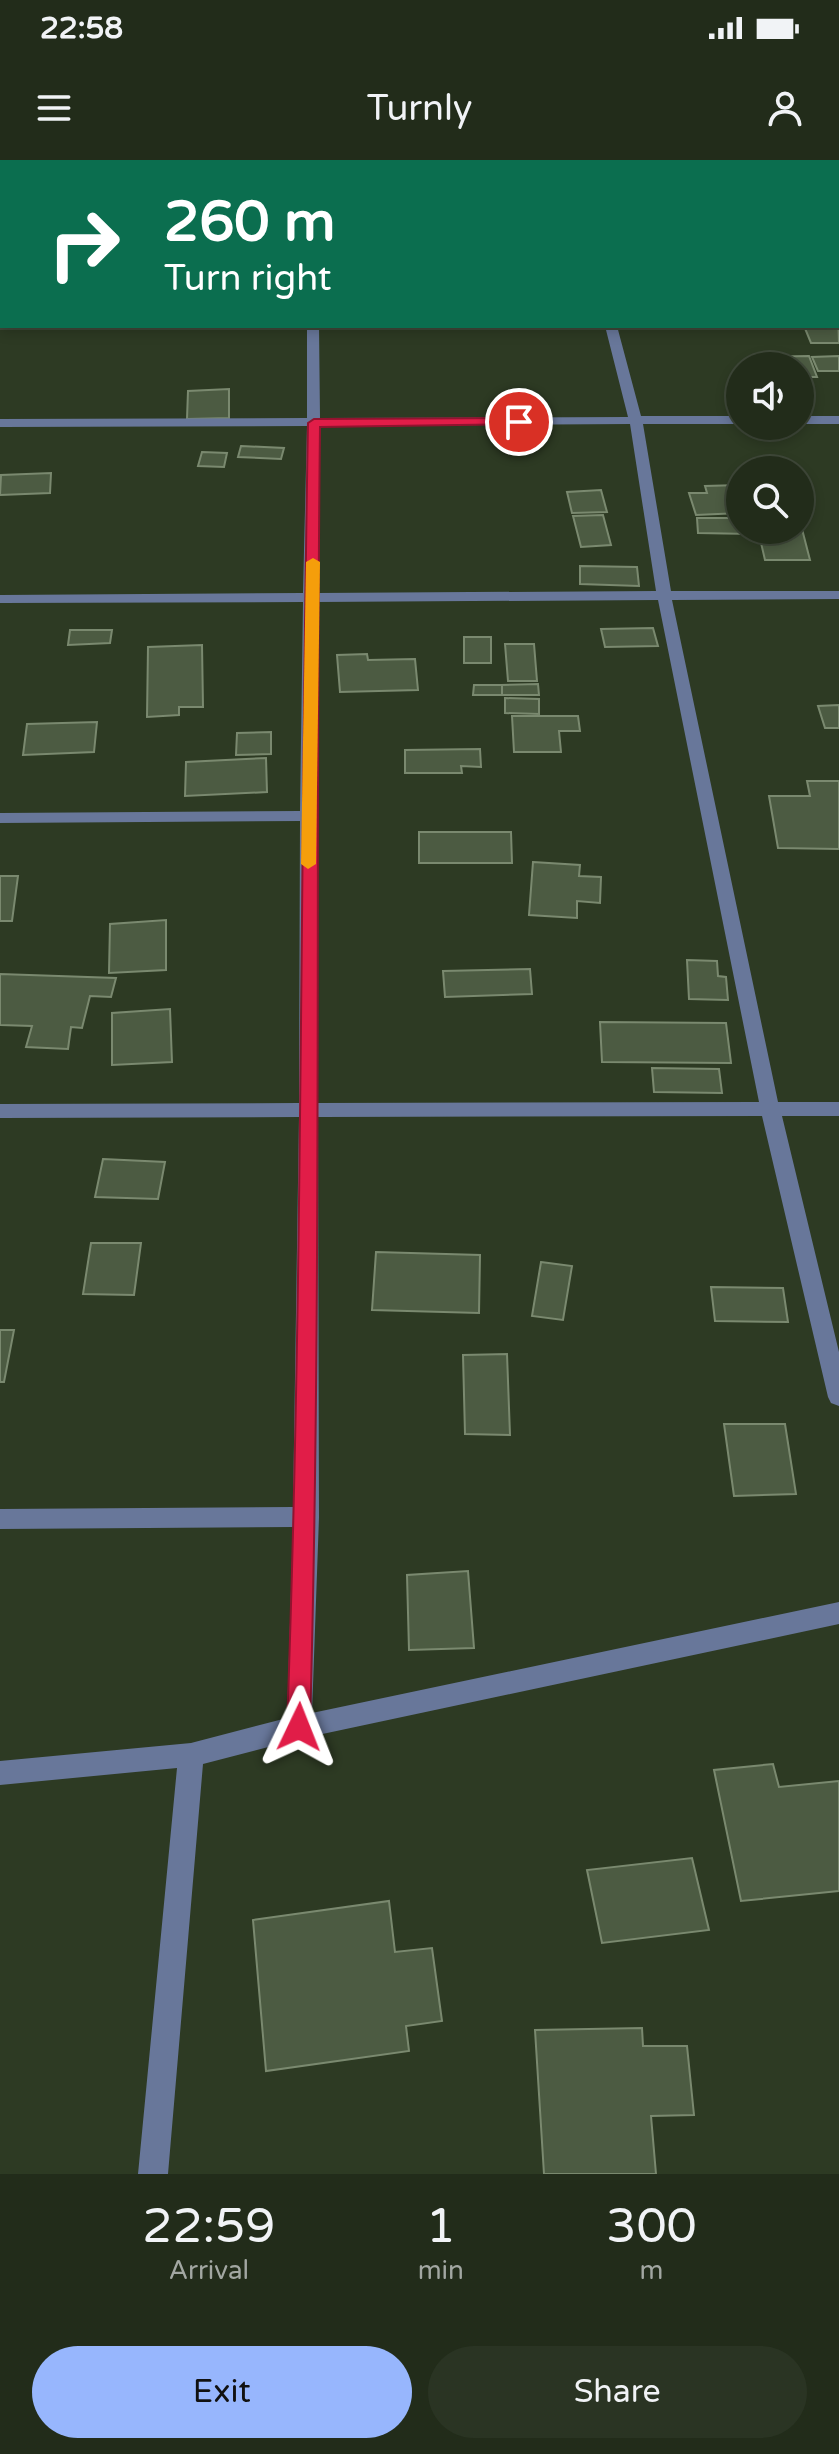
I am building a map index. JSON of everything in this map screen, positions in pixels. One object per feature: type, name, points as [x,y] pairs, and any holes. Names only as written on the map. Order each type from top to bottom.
[{"type":"street","points":[[299,1727],[307,1517],[311,1110],[308,816],[313,599],[313,328]]},
{"type":"street","points":[[612,328],[636,421],[664,595],[770,1108],[839,1397]]},
{"type":"street","points":[[0,423],[726,420]]},
{"type":"street","points":[[814,420],[839,420]]},
{"type":"street","points":[[0,599],[839,595]]},
{"type":"street","points":[[0,818],[308,816]]},
{"type":"street","points":[[0,1111],[839,1109]]},
{"type":"street","points":[[0,1519],[307,1517]]},
{"type":"street","points":[[0,1773],[191,1755],[299,1727],[839,1613]]},
{"type":"street","points":[[153,2174],[191,1755]]},
{"type":"building","points":[[805,328],[838,328],[839,343],[811,343]]},
{"type":"building","points":[[839,356],[839,371],[818,371],[814,357]]},
{"type":"building","points":[[229,389],[229,418],[187,419],[188,391]]},
{"type":"building","points":[[241,446],[284,448],[281,459],[238,457]]},
{"type":"building","points":[[202,452],[227,453],[224,467],[198,466]]},
{"type":"building","points":[[51,473],[50,493],[0,495],[1,475]]},
{"type":"building","points":[[726,485],[726,514],[696,515],[689,493],[707,493],[705,486]]},
{"type":"building","points":[[601,490],[607,512],[572,513],[567,492]]},
{"type":"building","points":[[603,515],[611,545],[581,547],[573,516]]},
{"type":"building","points":[[697,518],[726,518],[726,534],[698,533]]},
{"type":"building","points":[[761,544],[806,544],[810,560],[765,560]]},
{"type":"building","points":[[580,566],[637,567],[639,586],[580,584]]},
{"type":"building","points":[[653,628],[658,646],[605,647],[601,629]]},
{"type":"building","points":[[70,630],[112,630],[110,643],[68,645]]},
{"type":"building","points":[[464,637],[491,637],[491,663],[464,663]]},
{"type":"building","points":[[505,644],[534,644],[537,681],[508,681]]},
{"type":"building","points":[[202,645],[203,707],[179,707],[179,715],[147,717],[148,647]]},
{"type":"building","points":[[367,654],[368,660],[415,659],[418,690],[340,692],[337,655]]},
{"type":"building","points":[[538,684],[539,695],[502,695],[502,685]]},
{"type":"building","points":[[474,685],[502,685],[502,695],[473,695]]},
{"type":"building","points":[[505,698],[539,699],[539,714],[505,713]]},
{"type":"building","points":[[839,705],[839,728],[825,728],[818,706]]},
{"type":"building","points":[[512,716],[578,716],[580,731],[559,731],[561,752],[514,752]]},
{"type":"building","points":[[97,722],[94,752],[23,755],[27,724]]},
{"type":"building","points":[[271,732],[271,754],[236,755],[237,733]]},
{"type":"building","points":[[480,749],[481,767],[461,766],[462,773],[405,773],[405,750]]},
{"type":"building","points":[[266,758],[267,792],[185,796],[186,762]]},
{"type":"building","points":[[807,781],[839,781],[839,849],[778,848],[769,796],[810,796]]},
{"type":"building","points":[[419,832],[511,832],[512,863],[419,863]]},
{"type":"building","points":[[533,862],[580,865],[579,876],[601,877],[600,903],[577,901],[577,918],[529,915]]},
{"type":"building","points":[[0,876],[18,876],[12,921],[0,921]]},
{"type":"building","points":[[166,920],[166,970],[109,973],[110,924]]},
{"type":"building","points":[[687,960],[717,961],[718,976],[726,977],[728,1000],[689,999]]},
{"type":"building","points":[[530,969],[532,994],[445,997],[443,971]]},
{"type":"building","points":[[0,974],[116,978],[111,997],[90,996],[82,1028],[71,1027],[68,1049],[26,1047],[32,1026],[0,1025]]},
{"type":"building","points":[[170,1009],[172,1062],[112,1065],[112,1013]]},
{"type":"building","points":[[600,1022],[726,1023],[731,1063],[602,1062]]},
{"type":"building","points":[[652,1068],[719,1069],[722,1093],[654,1092]]},
{"type":"building","points":[[103,1159],[165,1162],[158,1199],[95,1197]]},
{"type":"building","points":[[91,1243],[141,1243],[134,1295],[83,1294]]},
{"type":"building","points":[[376,1252],[480,1255],[479,1313],[372,1310]]},
{"type":"building","points":[[541,1262],[572,1266],[563,1320],[532,1316]]},
{"type":"building","points":[[711,1287],[783,1288],[788,1322],[715,1321]]},
{"type":"building","points":[[0,1330],[14,1330],[4,1382],[0,1382]]},
{"type":"building","points":[[507,1354],[510,1435],[465,1434],[463,1355]]},
{"type":"building","points":[[724,1424],[785,1424],[796,1494],[734,1496]]},
{"type":"building","points":[[468,1571],[474,1648],[409,1650],[407,1575]]},
{"type":"building","points":[[773,1764],[779,1787],[839,1781],[839,1891],[741,1901],[714,1770]]},
{"type":"building","points":[[692,1858],[709,1930],[602,1943],[587,1870]]},
{"type":"building","points":[[389,1901],[395,1952],[432,1948],[442,2021],[406,2026],[409,2051],[266,2071],[253,1920]]},
{"type":"building","points":[[642,2028],[643,2046],[687,2046],[694,2115],[651,2116],[656,2174],[544,2174],[535,2030]]},
{"type":"slow traffic","points":[[308,864],[313,562]]},
{"type":"route","points":[[299,1727],[307,1517],[311,1110],[308,816],[314,423],[519,422]]}]
